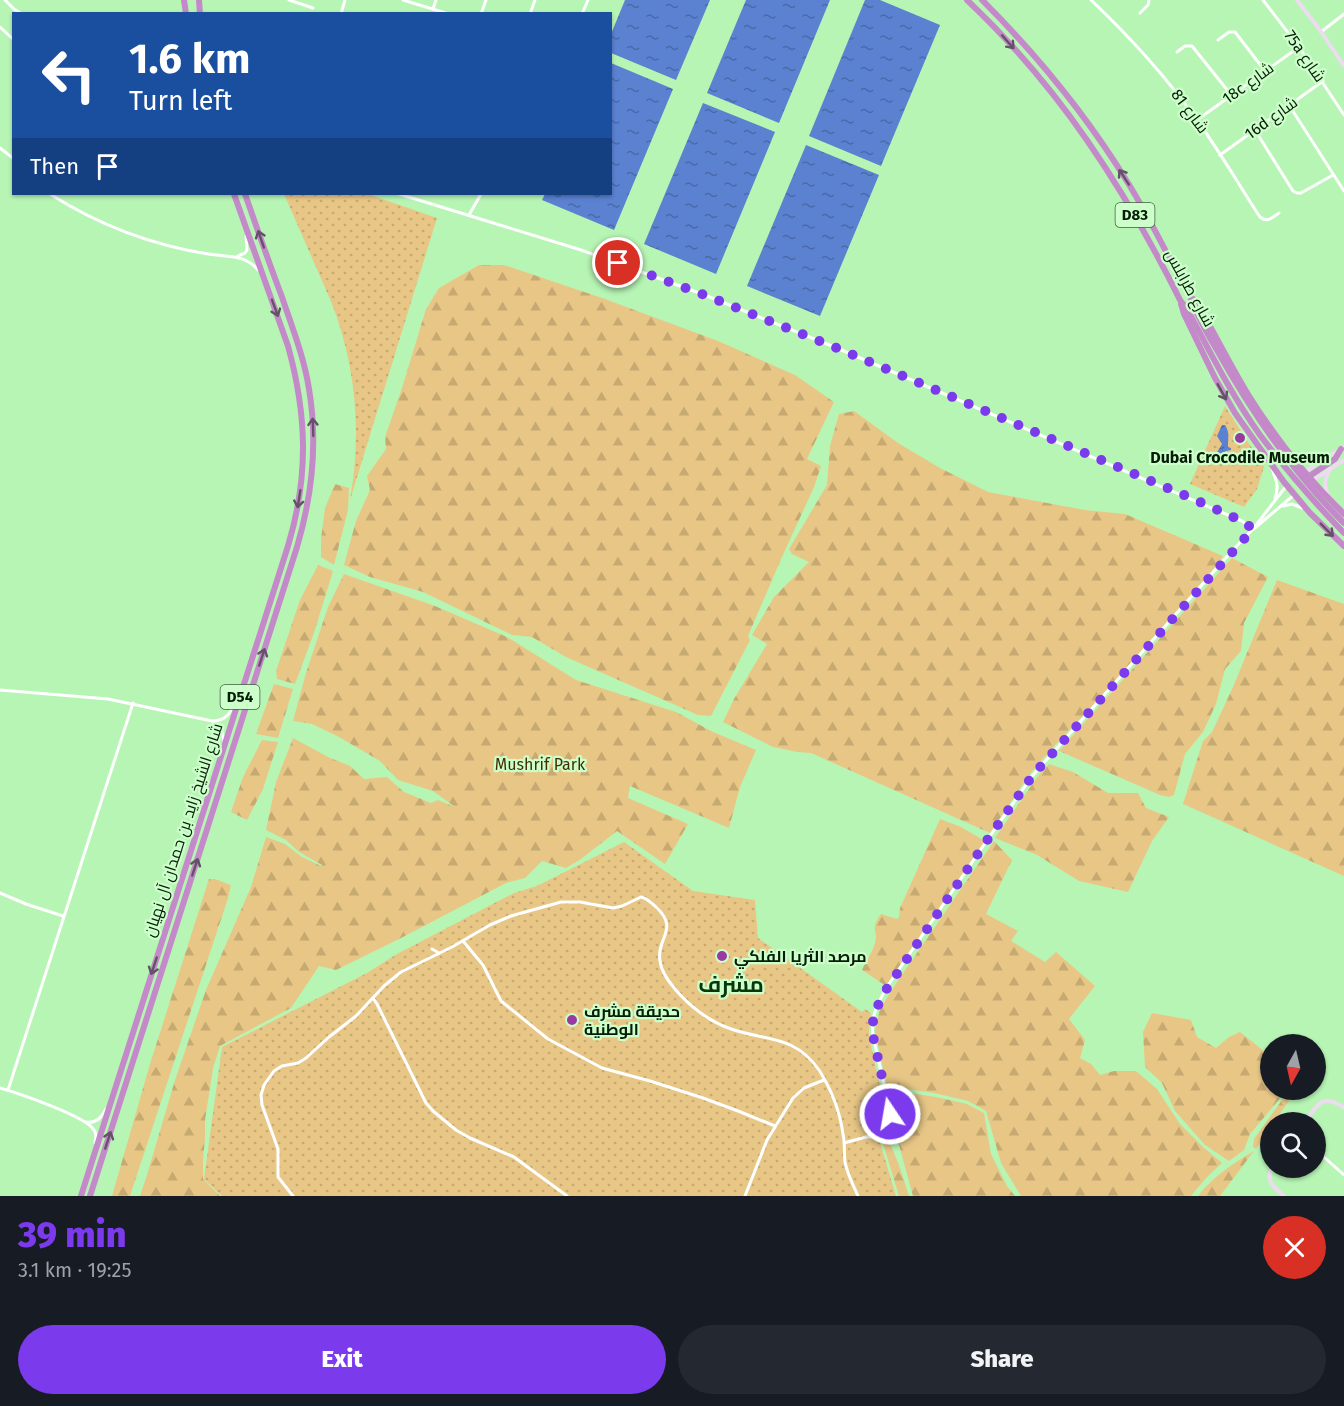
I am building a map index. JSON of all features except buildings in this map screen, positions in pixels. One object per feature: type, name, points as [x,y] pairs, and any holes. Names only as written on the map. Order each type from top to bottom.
[{"type":"highway","name":"شارع طرابلس","points":[[967,0],[1029,65],[1080,129],[1122,192],[1233,394],[1275,449]]},
{"type":"highway","name":"شارع طرابلس","points":[[982,0],[1021,40],[1095,132],[1130,186],[1190,296],[1194,308],[1275,449],[1297,483],[1327,511],[1344,523]]},
{"type":"highway","name":"شارع الشيخ زايد بن حمدان آل نهيان","points":[[81,1196],[293,528],[301,489],[304,433],[297,381],[288,346],[234,195]]},
{"type":"highway","name":"شارع الشيخ زايد بن حمدان آل نهيان","points":[[90,1196],[297,547],[308,500],[313,459],[313,435],[307,378],[297,341],[252,215],[247,195]]},
{"type":"highway","points":[[1190,296],[1202,312],[1252,400],[1308,476],[1344,514]]},
{"type":"highway","points":[[1180,300],[1184,314],[1229,404],[1294,494],[1344,546]]},
{"type":"highway","points":[[1294,494],[1298,484],[1335,459],[1342,448]]},
{"type":"highway","name":"شارع طرابلس","points":[[1327,511],[1344,532]]},
{"type":"street","points":[[5,0],[19,12]]},
{"type":"street","points":[[291,0],[313,8]]},
{"type":"street","points":[[403,0],[443,12]]},
{"type":"street","points":[[433,9],[436,0]]},
{"type":"street","name":"شارع 81","points":[[1091,0],[1155,66],[1197,120],[1261,219],[1267,220],[1279,213]]},
{"type":"street","points":[[1140,13],[1148,5],[1149,0]]},
{"type":"street","name":"75a شارع","points":[[1263,0],[1299,46],[1344,115]]},
{"type":"street","points":[[1297,0],[1344,66]]},
{"type":"street","points":[[1321,31],[1344,14]]},
{"type":"street","points":[[0,27],[12,38]]},
{"type":"street","points":[[1218,40],[1229,32],[1235,32],[1265,71]]},
{"type":"street","points":[[1177,52],[1185,46],[1190,45],[1194,48],[1232,96]]},
{"type":"street","name":"18c شارع","points":[[1197,120],[1299,46]]},
{"type":"street","name":"16d شارع","points":[[1220,155],[1323,81]]},
{"type":"street","points":[[1289,105],[1344,191]]},
{"type":"street","points":[[1255,130],[1297,194],[1333,175]]},
{"type":"street","points":[[0,148],[12,157]]},
{"type":"street","points":[[52,195],[88,215],[141,237],[200,252],[236,256],[251,262],[265,279]]},
{"type":"street","points":[[402,195],[598,256],[710,297],[1164,486],[1242,521],[1253,529]]},
{"type":"street","points":[[469,215],[481,195]]},
{"type":"street","points":[[236,256],[245,253],[248,247],[245,225]]},
{"type":"street","points":[[1288,450],[1298,459],[1311,463],[1324,459],[1342,448]]},
{"type":"street","points":[[1308,476],[1324,459]]},
{"type":"street","points":[[844,1143],[876,1136],[888,1122],[890,1112],[873,1036],[874,1013],[886,990],[1033,775],[1253,529],[1287,485],[1332,468],[1344,460]]},
{"type":"street","points":[[1272,466],[1278,483],[1273,502]]},
{"type":"street","points":[[1330,500],[1324,484],[1332,468]]},
{"type":"street","points":[[1253,529],[1294,494]]},
{"type":"street","points":[[1278,508],[1287,504],[1295,504],[1310,513]]},
{"type":"street","points":[[212,721],[224,719],[231,713],[243,686]]},
{"type":"street","points":[[0,690],[92,697],[133,703],[212,721],[222,731],[224,748]]},
{"type":"street","points":[[8,1090],[133,703]]},
{"type":"street","points":[[0,893],[63,916]]},
{"type":"street","points":[[293,1196],[279,1178],[278,1149],[262,1105],[261,1095],[264,1085],[276,1069],[298,1063],[306,1058],[356,1016],[389,981],[401,972],[449,949],[483,928],[554,903],[574,901],[613,908],[625,905],[639,897],[644,897],[666,918],[667,927],[660,962],[666,976],[681,996],[721,1025],[781,1040],[795,1047],[811,1061],[824,1080],[838,1111],[846,1166],[858,1196]]},
{"type":"street","points":[[449,949],[450,941]]},
{"type":"street","points":[[463,941],[483,965],[501,1001],[548,1039],[602,1068],[694,1095],[775,1126]]},
{"type":"street","points":[[432,949],[439,953]]},
{"type":"street","points":[[373,998],[431,1110],[460,1132],[524,1163],[567,1196]]},
{"type":"street","points":[[745,1196],[764,1147],[796,1094],[807,1086],[824,1080]]},
{"type":"street","points":[[0,1088],[45,1104],[92,1127],[96,1134],[93,1157]]},
{"type":"street","points":[[84,1122],[92,1123],[101,1117],[115,1090]]},
{"type":"street","points":[[1312,1112],[1317,1105],[1330,1100],[1335,1101],[1344,1109]]},
{"type":"street","points":[[1326,1159],[1344,1175]]},
{"type":"street","points":[[1270,1178],[1274,1188],[1284,1196]]},
{"type":"green space","points":[[284,195],[371,195],[437,218],[350,500],[356,449],[354,398],[346,348],[330,299]]},
{"type":"green space","points":[[479,265],[504,265],[718,341],[795,375],[834,402],[807,459],[821,466],[814,487],[748,636],[750,640],[711,716],[698,715],[566,657],[532,637],[512,635],[423,592],[370,577],[344,565],[356,521],[370,490],[367,476],[386,449],[385,437],[426,309],[439,288]]},
{"type":"green space","points":[[1225,406],[1264,467],[1257,489],[1244,507],[1190,484]]},
{"type":"green space","points":[[854,411],[898,443],[940,468],[988,492],[1085,510],[1125,514],[1223,556],[1098,700],[1029,775],[990,833],[811,753],[773,747],[723,722],[767,644],[752,635],[774,597],[809,562],[792,554],[789,549],[827,485],[830,446],[839,414]]},
{"type":"green space","points":[[335,484],[349,488],[348,510],[334,565],[321,557],[321,539],[325,508]]},
{"type":"green space","points":[[1232,558],[1268,577],[1244,623],[1241,651],[1225,669],[1216,704],[1203,732],[1185,754],[1174,795],[1169,797],[1160,795],[1059,751]]},
{"type":"green space","points":[[318,565],[333,571],[295,684],[277,679],[276,671],[300,600]]},
{"type":"green space","name":"Mushrif Park","points":[[344,574],[435,606],[507,637],[576,680],[676,712],[711,731],[756,750],[740,787],[729,828],[630,786],[628,798],[688,824],[665,864],[617,831],[566,868],[542,861],[525,878],[506,883],[336,970],[319,966],[291,1008],[220,1046],[213,1068],[205,1120],[203,1179],[220,1196],[140,1196],[175,1080],[206,990],[251,887],[266,837],[285,844],[302,857],[322,865],[299,852],[286,840],[266,830],[276,782],[293,738],[350,766],[364,779],[387,777],[404,792],[431,803],[438,800],[455,807],[433,791],[398,780],[380,761],[339,737],[312,724],[293,721],[328,607]]},
{"type":"green space","points":[[1277,580],[1344,604],[1344,876],[1183,804],[1203,741],[1212,732],[1233,687]]},
{"type":"green space","points":[[274,684],[293,689],[278,738],[256,734]]},
{"type":"green space","points":[[262,740],[278,742],[263,789],[247,820],[231,812],[243,777]]},
{"type":"green space","points":[[1049,764],[1073,772],[1108,793],[1138,793],[1146,808],[1169,817],[1152,841],[1128,892],[1079,881],[1037,855],[995,838],[1038,776]]},
{"type":"green space","points":[[940,819],[961,827],[985,841],[886,986],[862,970],[875,943],[875,927],[881,914],[897,919],[899,917],[900,908]]},
{"type":"green space","points":[[994,841],[1012,860],[986,914],[1018,931],[1011,941],[1045,962],[1056,952],[1095,986],[1069,1019],[1085,1040],[1080,1058],[1091,1064],[1100,1075],[1114,1071],[1136,1071],[1157,1089],[1180,1124],[1222,1163],[1191,1196],[1021,1196],[1001,1163],[986,1111],[968,1101],[887,1086],[875,1031],[880,1009]]},
{"type":"green space","name":"حديقة مشرف الوطنية","points":[[624,842],[693,891],[755,900],[758,938],[862,1012],[865,1009],[871,1013],[869,1036],[886,1113],[884,1122],[876,1129],[896,1196],[222,1196],[204,1179],[222,1047],[367,973],[397,954],[514,893],[537,886]]},
{"type":"green space","points":[[209,879],[231,885],[228,898],[130,1196],[112,1196],[150,1064]]},
{"type":"green space","points":[[1152,1013],[1191,1020],[1197,1037],[1216,1048],[1229,1037],[1240,1032],[1260,1048],[1260,1100],[1279,1100],[1269,1112],[1260,1112],[1260,1122],[1250,1134],[1244,1150],[1229,1161],[1205,1145],[1175,1111],[1162,1083],[1145,1067],[1143,1032]]},
{"type":"green space","points":[[889,1090],[967,1104],[984,1113],[991,1154],[1007,1186],[1015,1196],[913,1196],[894,1127]]},
{"type":"green space","points":[[1282,1100],[1290,1100],[1281,1112],[1273,1112]]},
{"type":"green space","points":[[1260,1131],[1260,1143],[1256,1149],[1253,1147],[1254,1139]]},
{"type":"green space","points":[[886,1134],[909,1196],[899,1196],[881,1137]]},
{"type":"green space","points":[[1254,1151],[1220,1196],[1198,1196],[1217,1177]]},
{"type":"water","points":[[625,0],[710,0],[676,80],[612,53],[612,32]]},
{"type":"water","points":[[746,0],[830,0],[779,123],[707,93]]},
{"type":"water","points":[[865,0],[880,0],[940,25],[881,166],[809,136]]},
{"type":"water","points":[[612,63],[673,89],[614,230],[542,200],[544,195],[612,195]]},
{"type":"water","points":[[703,103],[775,132],[716,274],[644,244]]},
{"type":"water","points":[[806,145],[879,175],[820,316],[747,286]]},
{"type":"water","points":[[1222,425],[1227,428],[1228,447],[1231,448],[1224,453],[1229,458],[1223,461],[1216,454],[1222,444],[1217,436]]},
{"type":"place","name":"Dubai Crocodile Museum","points":[[1240,438]]},
{"type":"place","name":"مرصد الثريا الفلكي","points":[[722,956]]},
{"type":"place","name":"حديقة مشرف الوطنية","points":[[572,1020]]},
{"type":"district","name":"مشرف","points":[[731,984]]},
{"type":"route","points":[[618,263],[832,346],[1191,498],[1248,524],[1253,529],[1033,775],[879,1001],[874,1013],[872,1031],[890,1114]]}]
